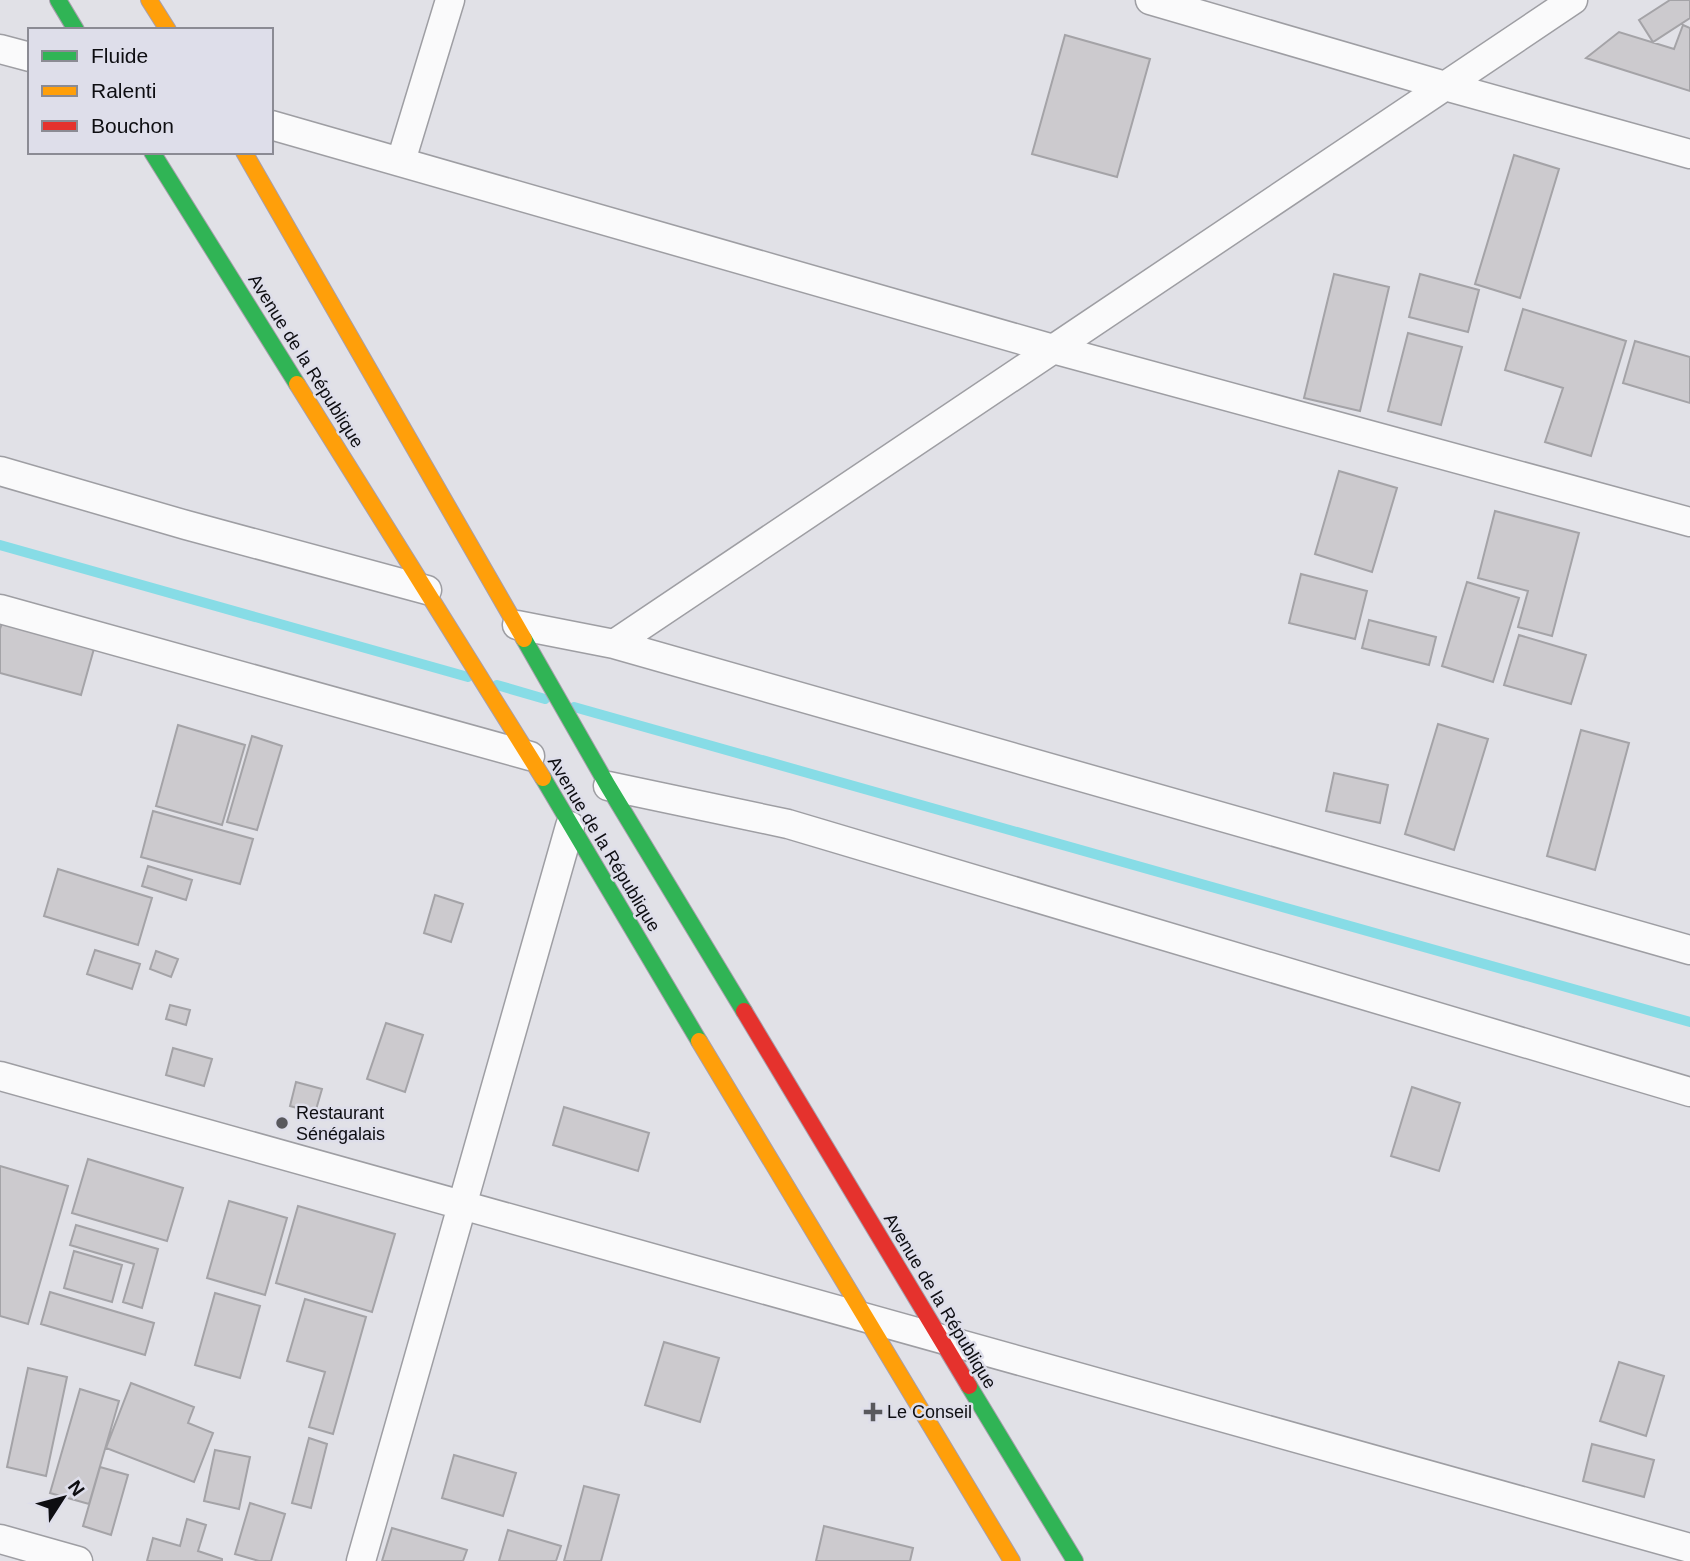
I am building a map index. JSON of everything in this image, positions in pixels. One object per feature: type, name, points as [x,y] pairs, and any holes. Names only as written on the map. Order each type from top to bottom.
[{"type":"main road","points":[[58,0],[75,28]]},
{"type":"main road","points":[[149,0],[167,28]]},
{"type":"main road","name":"Avenue de la République","points":[[153,154],[530,756],[1012,1561]]},
{"type":"main road","name":"Avenue de la République","points":[[245,154],[608,786],[1075,1561]]},
{"type":"street","points":[[401,161],[450,0]]},
{"type":"street","points":[[1150,0],[1690,154]]},
{"type":"street","points":[[614,643],[1573,0]]},
{"type":"street","points":[[0,49],[28,56]]},
{"type":"street","points":[[273,126],[1054,349],[1690,522]]},
{"type":"street","points":[[0,471],[427,590]]},
{"type":"street","points":[[0,609],[530,756]]},
{"type":"street","points":[[517,625],[614,643],[1690,950]]},
{"type":"street","points":[[608,786],[789,824],[1690,1092]]},
{"type":"street","points":[[361,1561],[570,826]]},
{"type":"street","points":[[0,1076],[1687,1547]]},
{"type":"street","points":[[0,1539],[78,1561]]},
{"type":"building","points":[[1670,0],[1690,0],[1690,18],[1653,42],[1639,20]]},
{"type":"building","points":[[1683,25],[1690,28],[1690,91],[1586,58],[1619,32],[1674,49]]},
{"type":"building","points":[[1065,35],[1150,59],[1117,177],[1032,154]]},
{"type":"building","points":[[1514,155],[1559,169],[1520,298],[1475,284]]},
{"type":"building","points":[[1334,274],[1389,287],[1360,411],[1304,398]]},
{"type":"building","points":[[1420,274],[1479,290],[1468,332],[1409,317]]},
{"type":"building","points":[[1523,309],[1626,341],[1591,456],[1545,442],[1563,388],[1505,370]]},
{"type":"building","points":[[1408,333],[1462,347],[1441,425],[1388,411]]},
{"type":"building","points":[[1635,341],[1690,357],[1690,403],[1623,383]]},
{"type":"building","points":[[1339,471],[1397,488],[1372,572],[1315,554]]},
{"type":"building","points":[[1495,511],[1579,533],[1552,636],[1518,627],[1528,591],[1478,578]]},
{"type":"building","points":[[1301,574],[1367,591],[1355,639],[1289,623]]},
{"type":"building","points":[[1467,582],[1519,598],[1493,682],[1442,666]]},
{"type":"building","points":[[3,620],[95,645],[81,695],[0,673],[0,629]]},
{"type":"building","points":[[1369,620],[1436,637],[1429,665],[1362,648]]},
{"type":"building","points":[[1519,635],[1586,655],[1571,704],[1504,685]]},
{"type":"building","points":[[1438,724],[1488,739],[1454,850],[1405,834]]},
{"type":"building","points":[[178,725],[245,745],[222,825],[156,806]]},
{"type":"building","points":[[1581,730],[1629,743],[1595,870],[1547,856]]},
{"type":"building","points":[[252,736],[282,746],[257,830],[227,822]]},
{"type":"building","points":[[1334,773],[1388,785],[1380,823],[1326,811]]},
{"type":"building","points":[[153,811],[253,839],[240,884],[141,857]]},
{"type":"building","points":[[148,866],[192,880],[186,900],[142,886]]},
{"type":"building","points":[[58,869],[152,898],[138,945],[44,916]]},
{"type":"building","points":[[435,895],[463,904],[451,942],[424,933]]},
{"type":"building","points":[[95,950],[140,964],[132,989],[87,974]]},
{"type":"building","points":[[156,951],[178,959],[171,977],[150,969]]},
{"type":"building","points":[[170,1005],[190,1010],[186,1025],[166,1019]]},
{"type":"building","points":[[386,1023],[423,1035],[405,1092],[367,1079]]},
{"type":"building","points":[[173,1048],[212,1059],[204,1086],[166,1075]]},
{"type":"building","points":[[296,1082],[322,1089],[315,1113],[290,1106]]},
{"type":"building","points":[[1412,1087],[1460,1103],[1439,1171],[1391,1156]]},
{"type":"building","points":[[564,1107],[649,1133],[638,1171],[553,1145]]},
{"type":"building","points":[[88,1159],[183,1188],[167,1241],[72,1213]]},
{"type":"building","points":[[0,1166],[68,1186],[28,1324],[0,1316]]},
{"type":"building","points":[[229,1201],[287,1218],[265,1295],[207,1278]]},
{"type":"building","points":[[298,1206],[395,1234],[372,1312],[276,1283]]},
{"type":"building","points":[[76,1225],[158,1249],[142,1308],[123,1302],[134,1264],[70,1245]]},
{"type":"building","points":[[74,1251],[122,1265],[112,1302],[64,1288]]},
{"type":"building","points":[[50,1292],[154,1323],[145,1355],[41,1324]]},
{"type":"building","points":[[215,1293],[260,1306],[240,1378],[195,1365]]},
{"type":"building","points":[[305,1299],[366,1317],[333,1434],[309,1427],[325,1372],[287,1361]]},
{"type":"building","points":[[664,1342],[719,1358],[700,1422],[645,1405]]},
{"type":"building","points":[[1619,1362],[1664,1376],[1646,1436],[1600,1421]]},
{"type":"building","points":[[28,1368],[67,1377],[46,1476],[7,1467]]},
{"type":"building","points":[[131,1383],[194,1407],[188,1423],[213,1433],[194,1482],[106,1448]]},
{"type":"building","points":[[80,1389],[119,1401],[89,1504],[50,1493]]},
{"type":"building","points":[[309,1438],[327,1444],[311,1508],[292,1503]]},
{"type":"building","points":[[1592,1444],[1654,1460],[1644,1497],[1583,1481]]},
{"type":"building","points":[[215,1450],[250,1457],[239,1509],[204,1501]]},
{"type":"building","points":[[454,1455],[516,1473],[503,1516],[442,1498]]},
{"type":"building","points":[[100,1467],[128,1475],[111,1535],[83,1526]]},
{"type":"building","points":[[584,1486],[619,1495],[601,1561],[564,1561]]},
{"type":"building","points":[[250,1503],[285,1514],[271,1561],[259,1561],[235,1554]]},
{"type":"building","points":[[187,1519],[206,1525],[198,1551],[222,1561],[147,1561],[153,1538],[180,1546]]},
{"type":"building","points":[[824,1526],[913,1548],[910,1561],[816,1561]]},
{"type":"building","points":[[392,1528],[467,1550],[463,1561],[382,1561]]},
{"type":"building","points":[[508,1530],[561,1546],[556,1561],[499,1561]]},
{"type":"waterway","points":[[0,545],[468,677]]},
{"type":"waterway","points":[[497,685],[545,699]]},
{"type":"waterway","points":[[574,707],[1690,1022]]},
{"type":"traffic: fast","points":[[58,0],[75,28]]},
{"type":"traffic: fast","points":[[153,154],[297,384]]},
{"type":"traffic: fast","points":[[524,639],[608,786],[744,1011]]},
{"type":"traffic: fast","points":[[543,778],[699,1041]]},
{"type":"traffic: fast","points":[[969,1386],[1075,1561]]},
{"type":"traffic: slow","points":[[149,0],[167,28]]},
{"type":"traffic: slow","points":[[245,154],[524,639]]},
{"type":"traffic: slow","points":[[297,384],[543,778]]},
{"type":"traffic: slow","points":[[699,1041],[1012,1561]]},
{"type":"traffic: jam","points":[[744,1011],[969,1386]]},
{"type":"place","name":"Restaurant Sénégalais","points":[[282,1123]]},
{"type":"place","name":"Le Conseil","points":[[873,1412]]}]
